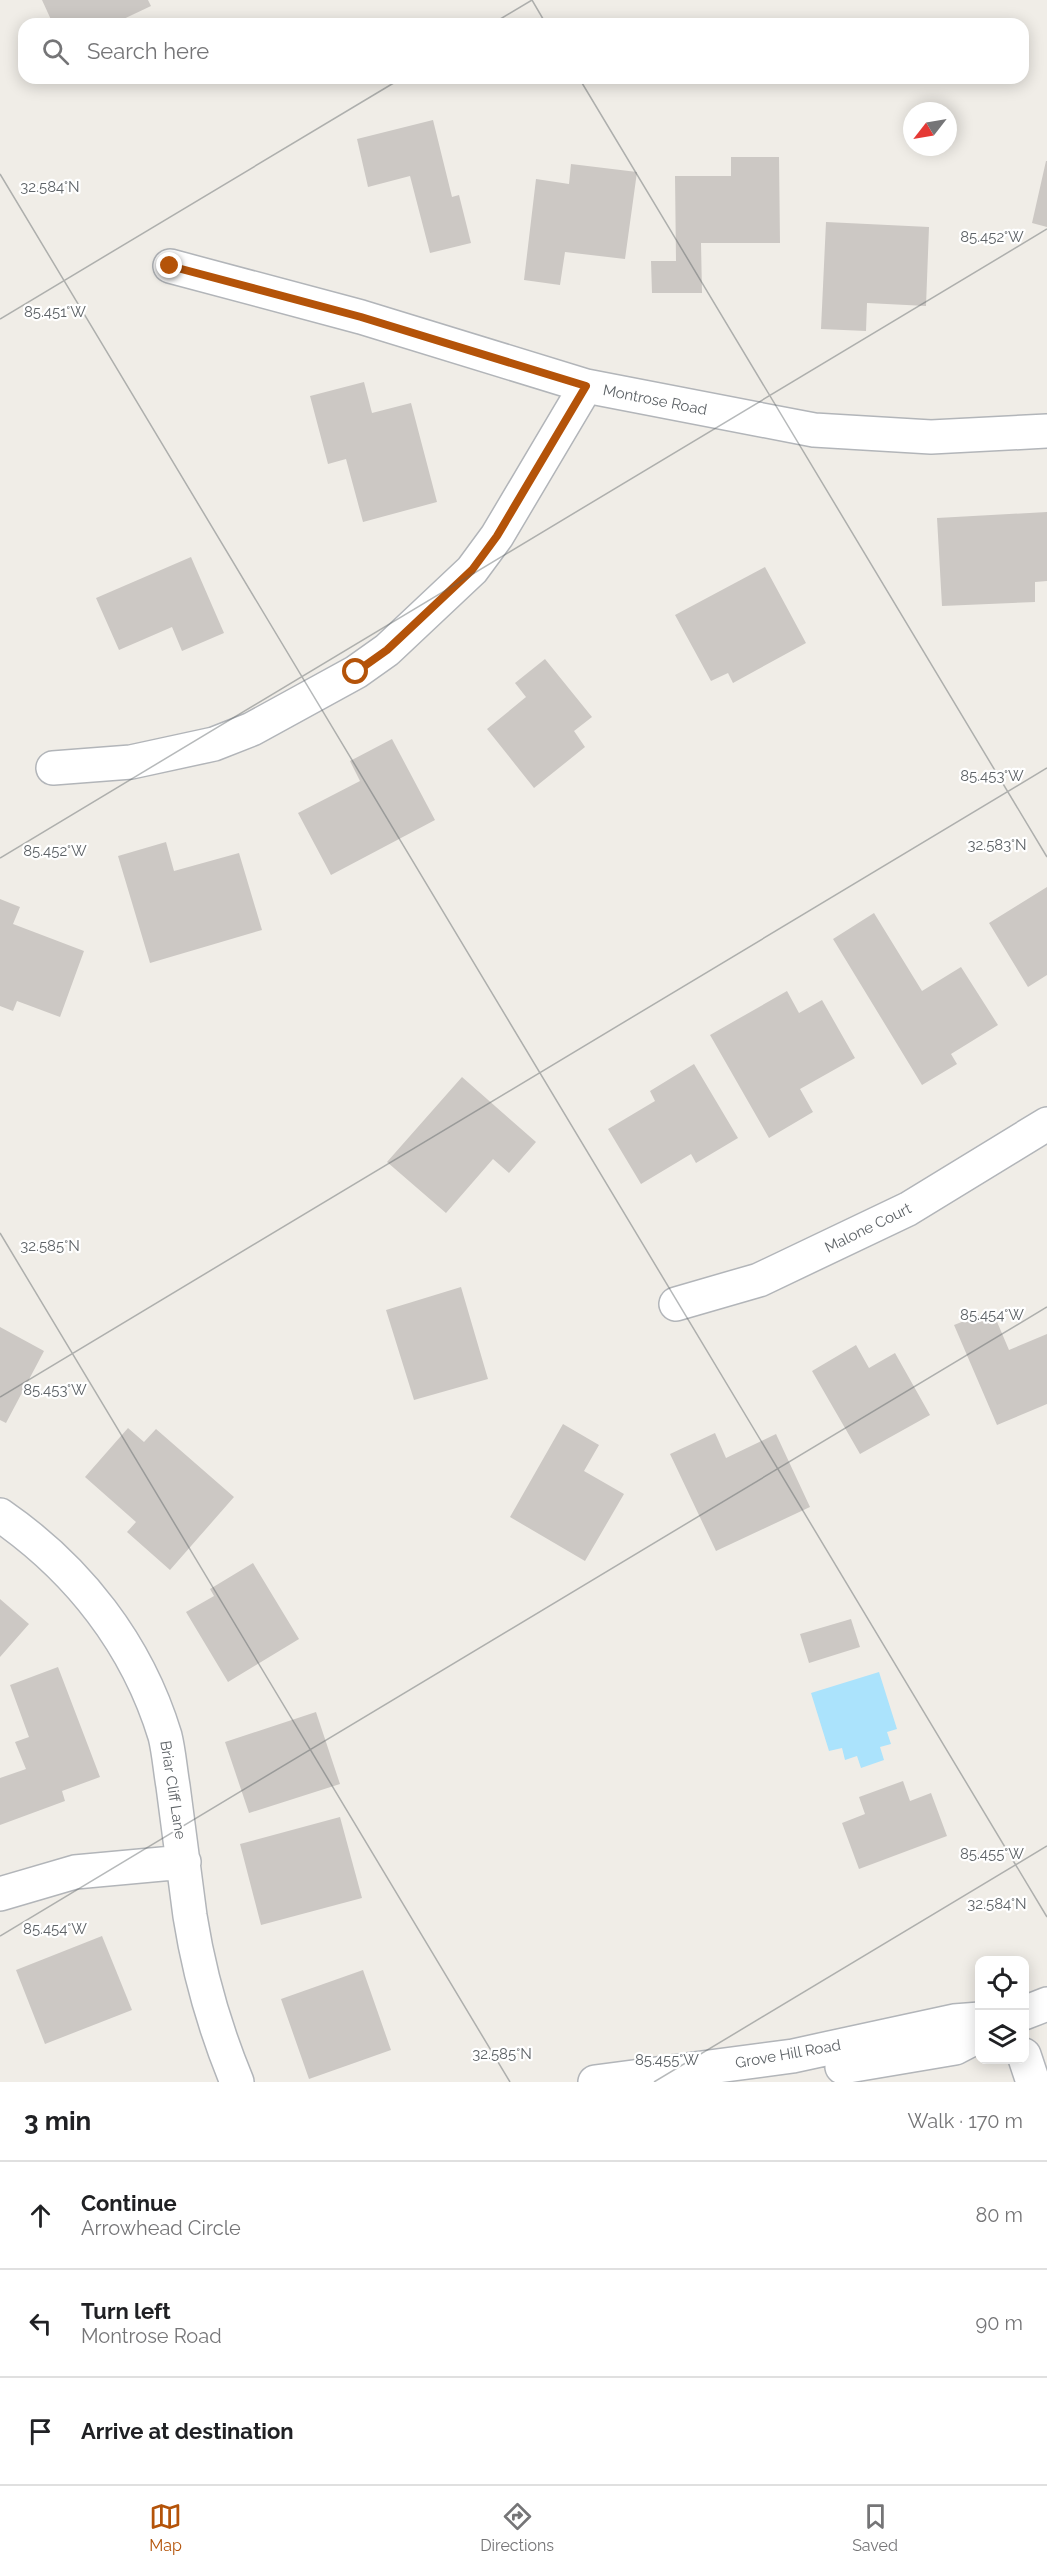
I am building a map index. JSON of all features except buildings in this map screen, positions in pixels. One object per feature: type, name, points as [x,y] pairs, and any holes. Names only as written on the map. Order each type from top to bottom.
[{"type":"street","name":"Montrose Road","points":[[170,266],[361,317],[586,386],[814,430],[931,437],[1047,431]]},
{"type":"street","points":[[53,768],[131,762],[214,744],[252,729],[356,672],[387,650],[472,570],[497,536],[586,386]]},
{"type":"street","name":"Malone Court","points":[[676,1304],[759,1280],[909,1209],[1042,1137]]},
{"type":"street","name":"Briar Cliff Lane","points":[[0,1515],[28,1534],[69,1571],[108,1619],[135,1663],[152,1700],[165,1739],[190,1916],[200,1969],[215,2021],[237,2082]]},
{"type":"street","points":[[0,1894],[75,1872],[184,1862]]},
{"type":"street","points":[[1029,2011],[1047,2004]]},
{"type":"street","name":"Grove Hill Road","points":[[595,2082],[794,2056],[954,2021],[975,2019]]},
{"type":"street","name":"Grove Hill Road","points":[[752,2082],[955,2048],[975,2038]]},
{"type":"street","points":[[1027,2064],[1033,2082]]},
{"type":"water","points":[[879,1672],[897,1729],[887,1732],[891,1744],[880,1747],[884,1760],[861,1768],[857,1756],[845,1760],[842,1748],[829,1751],[811,1693]]},
{"type":"route","points":[[170,266],[361,317],[586,386],[497,536],[472,570],[387,650],[356,672]]}]
